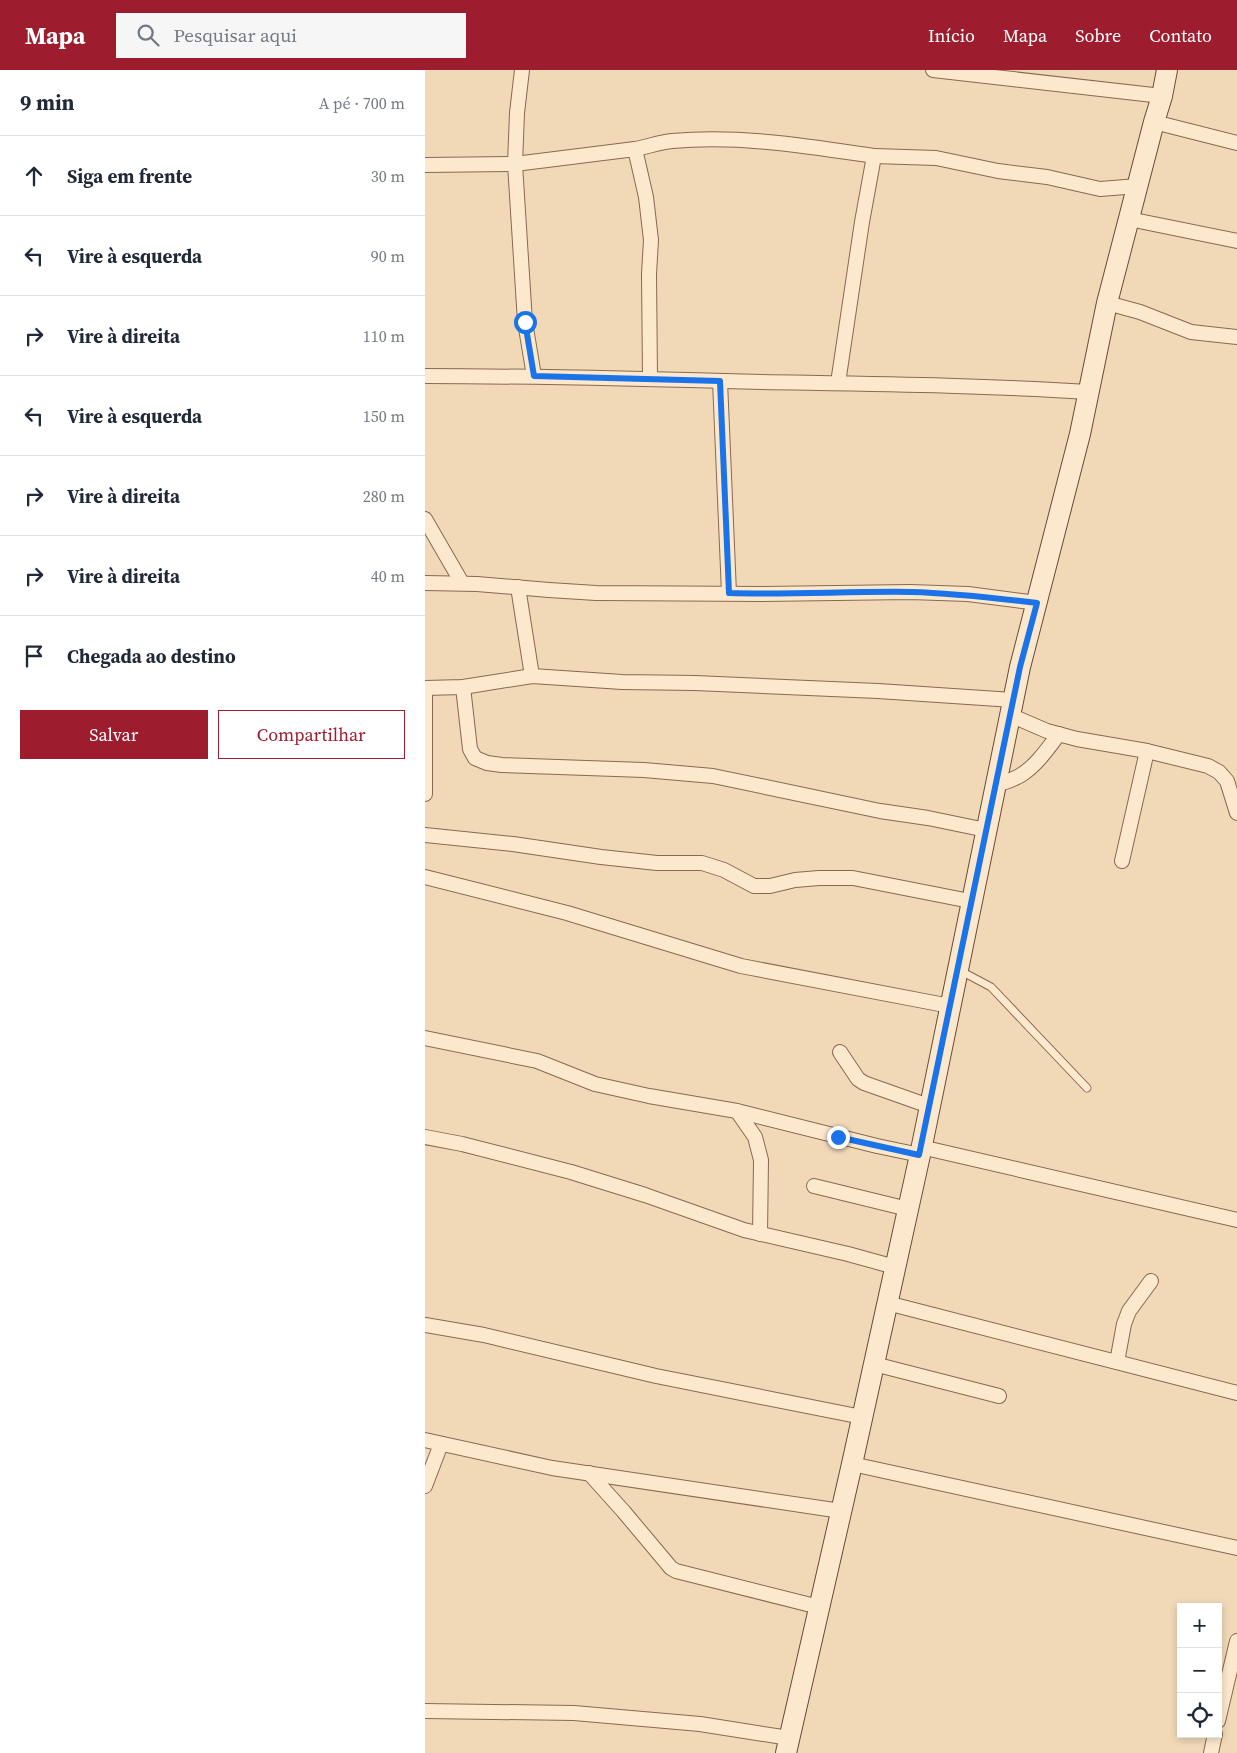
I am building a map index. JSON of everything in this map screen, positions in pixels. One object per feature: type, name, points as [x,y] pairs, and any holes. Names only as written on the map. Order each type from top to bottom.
[{"type":"street","points":[[522,70],[517,113],[515,164],[525,322],[534,376]]},
{"type":"street","points":[[933,70],[1162,96]]},
{"type":"street","points":[[425,1711],[574,1713],[709,1725],[787,1746],[908,1209],[1012,707],[1080,434],[1107,303],[1139,186],[1167,70]]},
{"type":"street","points":[[1153,122],[1237,143]]},
{"type":"street","points":[[425,165],[515,164],[635,149],[670,141],[725,138],[782,142],[874,156],[936,158],[998,172],[1047,177],[1100,189],[1139,186]]},
{"type":"street","points":[[635,149],[643,182],[651,240],[649,274],[650,378]]},
{"type":"street","points":[[838,384],[861,222],[874,156]]},
{"type":"street","points":[[1129,219],[1237,241]]},
{"type":"street","points":[[1107,303],[1140,312],[1191,332],[1237,337]]},
{"type":"street","points":[[425,376],[650,378],[1021,388],[1088,392]]},
{"type":"street","points":[[720,381],[729,593]]},
{"type":"street","points":[[425,519],[461,583]]},
{"type":"street","points":[[425,583],[461,583],[579,592],[762,594],[911,592],[968,594],[1037,603]]},
{"type":"street","points":[[518,587],[532,676]]},
{"type":"street","points":[[425,794],[425,688],[463,687],[532,676],[623,682],[695,682],[878,691],[1012,707],[1047,731],[1077,739],[1147,751],[1208,766],[1219,772],[1237,775]]},
{"type":"street","points":[[463,687],[470,749],[475,758],[487,763],[643,770],[713,776],[880,811],[928,818],[986,830]]},
{"type":"street","points":[[995,786],[1026,772],[1037,762],[1059,734]]},
{"type":"street","points":[[1122,861],[1147,751]]},
{"type":"street","points":[[1219,772],[1227,781],[1237,813]]},
{"type":"street","points":[[425,835],[513,844],[657,863],[702,863],[724,870],[754,886],[770,886],[795,880],[819,878],[853,878],[971,901]]},
{"type":"street","points":[[425,877],[567,913],[741,966],[950,1006]]},
{"type":"street","points":[[425,1038],[537,1061],[595,1084],[649,1096],[737,1111],[877,1146],[920,1151],[1237,1220]]},
{"type":"street","points":[[840,1052],[857,1079],[929,1106]]},
{"type":"street","points":[[737,1111],[755,1136],[761,1160],[760,1234]]},
{"type":"street","points":[[425,1138],[462,1144],[571,1172],[645,1195],[744,1230],[895,1267]]},
{"type":"street","points":[[814,1186],[908,1209]]},
{"type":"street","points":[[1117,1362],[1124,1324],[1129,1311],[1151,1281]]},
{"type":"street","points":[[887,1303],[1237,1393]]},
{"type":"street","points":[[425,1325],[484,1335],[656,1376],[862,1417]]},
{"type":"street","points":[[874,1364],[999,1396]]},
{"type":"street","points":[[425,1440],[552,1468],[841,1511]]},
{"type":"street","points":[[425,1486],[441,1444]]},
{"type":"street","points":[[852,1464],[1237,1548]]},
{"type":"street","points":[[589,1473],[625,1512],[671,1568],[819,1607]]},
{"type":"street","points":[[1222,1704],[1237,1641]]},
{"type":"street","points":[[1211,1753],[1214,1738]]},
{"type":"lane","points":[[957,968],[991,987],[1087,1088]]},
{"type":"route","points":[[525,322],[534,376],[720,381],[723,472],[727,505],[729,593],[911,592],[968,594],[1037,603],[1020,667],[919,1155],[838,1137]]}]
